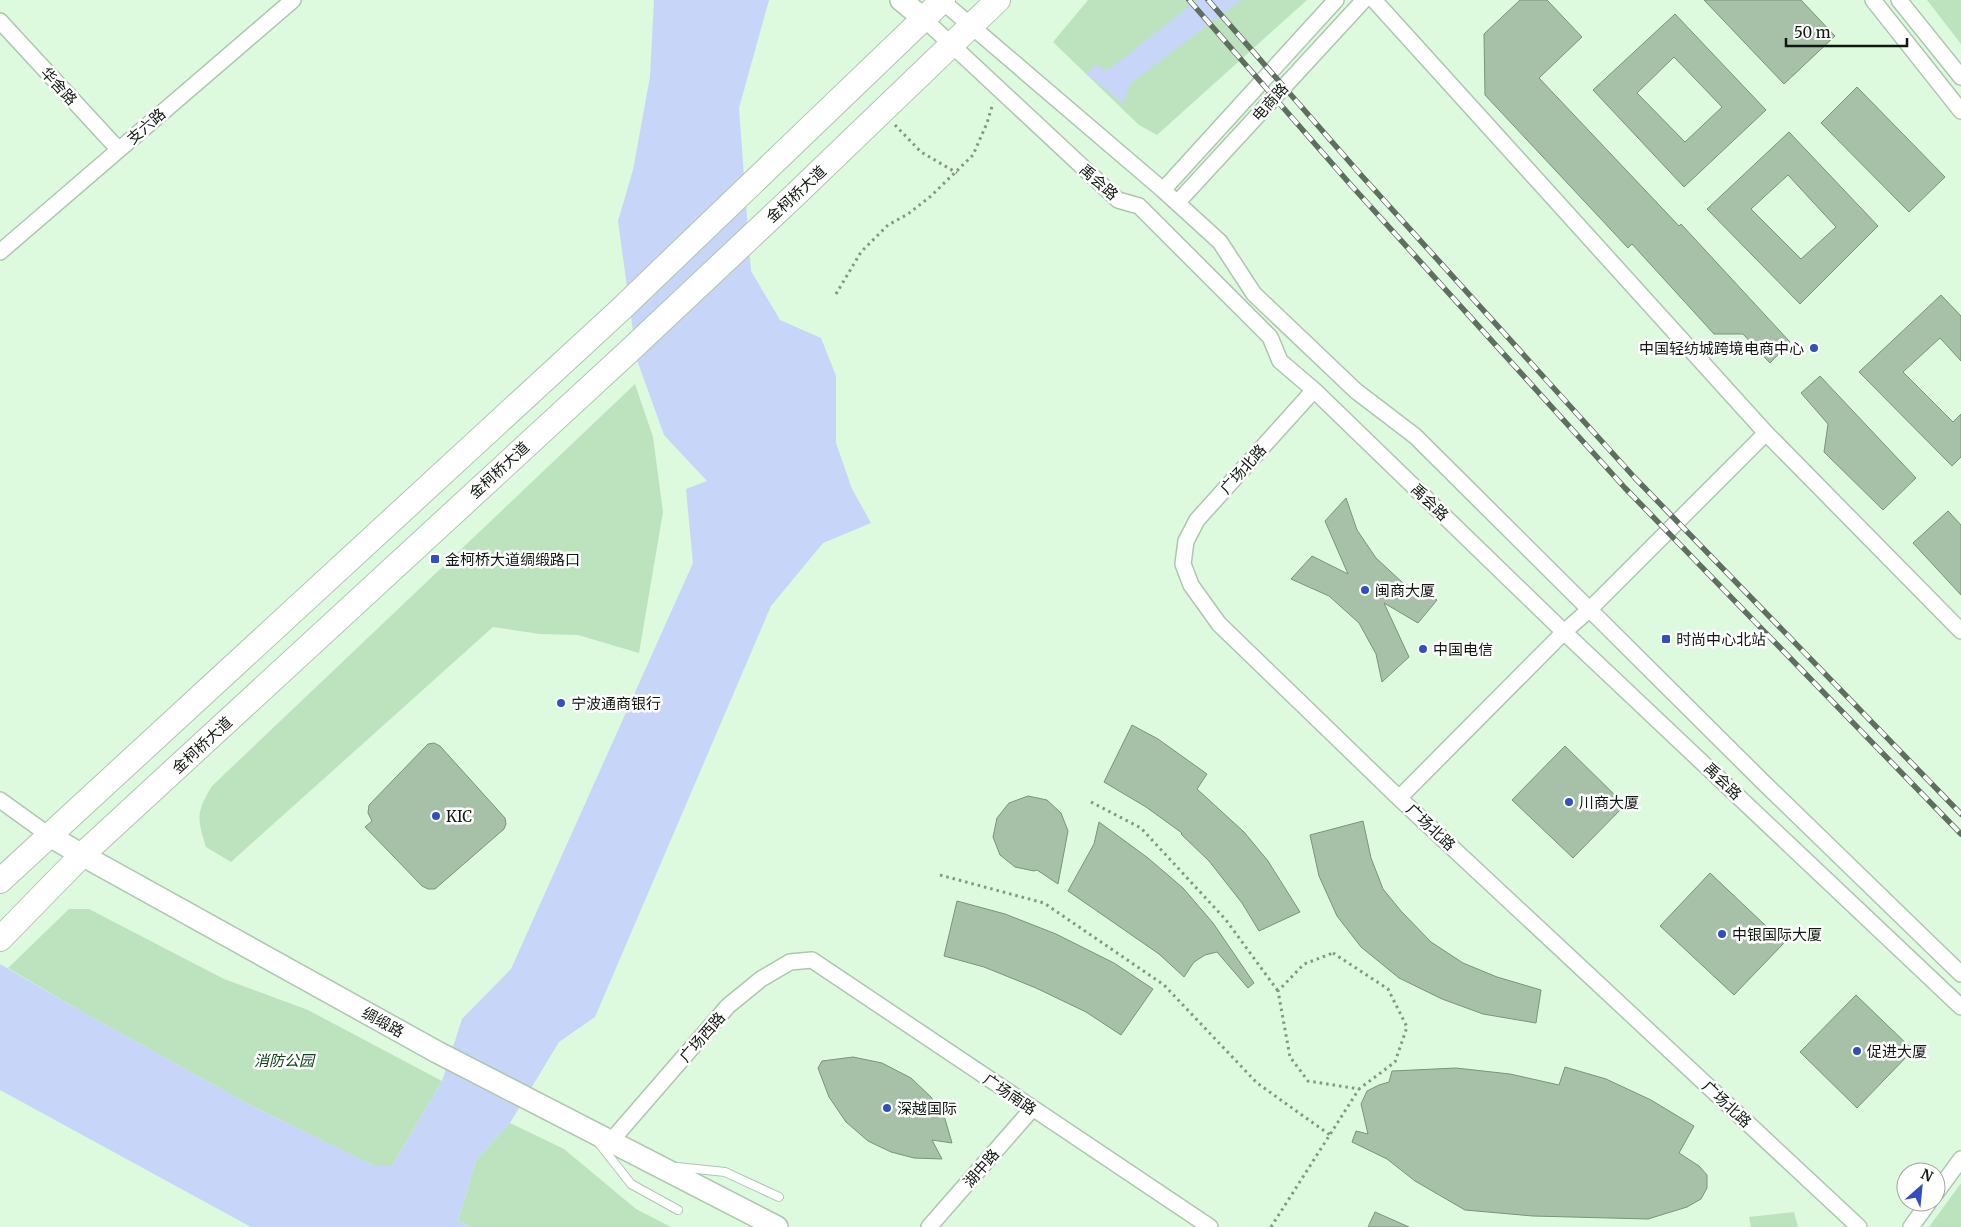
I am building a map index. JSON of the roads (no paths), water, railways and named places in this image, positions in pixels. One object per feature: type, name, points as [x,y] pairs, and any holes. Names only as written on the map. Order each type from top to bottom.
[{"type":"main road","points":[[0,881],[620,311],[942,0]]},
{"type":"main road","name":"金柯桥大道","points":[[4,934],[82,855],[626,354],[998,0]]},
{"type":"street","name":"支六路","points":[[0,252],[293,0]]},
{"type":"street","name":"禹会路","points":[[901,0],[924,19],[1118,200],[1139,206],[1270,337],[1280,362],[1314,390],[1564,632],[1961,1008]]},
{"type":"street","name":"禹会路","points":[[942,0],[971,27],[1163,190],[1220,242],[1254,294],[1356,392],[1415,436],[1761,780],[1961,974]]},
{"type":"street","points":[[971,27],[1004,0]]},
{"type":"street","name":"电商路","points":[[1163,190],[1336,0]]},
{"type":"street","name":"电商路","points":[[1177,203],[1364,0]]},
{"type":"street","points":[[1374,0],[1766,433],[1961,631]]},
{"type":"street","points":[[1873,0],[1961,111]]},
{"type":"street","points":[[1900,0],[1961,77]]},
{"type":"street","name":"华舍路","points":[[0,21],[119,150]]},
{"type":"street","name":"广场北路","points":[[1314,390],[1197,520],[1186,542],[1183,564],[1191,586],[1219,624],[1399,798],[1859,1227]]},
{"type":"street","points":[[1399,798],[1766,433]]},
{"type":"street","name":"绸缎路","points":[[0,800],[50,836],[82,855],[437,1052],[776,1227]]},
{"type":"street","name":"广场南路","points":[[812,960],[1210,1227]]},
{"type":"street","name":"广场西路","points":[[611,1141],[728,1006],[761,979],[790,962],[812,960]]},
{"type":"street","name":"湖中路","points":[[930,1227],[1032,1108]]},
{"type":"street","points":[[1946,1179],[1961,1159]]},
{"type":"street","points":[[1911,1227],[1922,1212]]},
{"type":"lane","points":[[587,1129],[630,1184],[678,1210]]},
{"type":"lane","points":[[656,1165],[725,1172],[779,1197]]},
{"type":"water","points":[[654,0],[769,0],[739,108],[751,271],[780,320],[821,338],[836,376],[836,443],[852,489],[871,523],[823,543],[771,606],[595,1017],[559,1042],[510,1123],[476,1160],[458,1221],[471,1227],[251,1227],[0,1090],[0,964],[250,1105],[375,1166],[392,1166],[442,1081],[462,1019],[511,969],[693,563],[686,489],[707,481],[664,435],[637,360],[618,221],[633,170],[650,77]]},
{"type":"water","points":[[1197,0],[1241,0],[1130,84],[1123,104],[1086,73],[1096,65],[1107,71]]},
{"type":"railway","points":[[1189,0],[1350,184],[1625,488],[1961,834]]},
{"type":"railway","points":[[1208,0],[1361,175],[1635,478],[1961,814]]},
{"type":"place","name":"中国轻纺城跨境电商中心","points":[[1814,348]]},
{"type":"place","name":"金柯桥大道绸缎路口","points":[[435,559]]},
{"type":"place","name":"闽商大厦","points":[[1365,590]]},
{"type":"place","name":"时尚中心北站","points":[[1666,639]]},
{"type":"place","name":"中国电信","points":[[1423,649]]},
{"type":"place","name":"宁波通商银行","points":[[561,703]]},
{"type":"place","name":"川商大厦","points":[[1569,802]]},
{"type":"place","name":"KIC","points":[[436,816]]},
{"type":"place","name":"中银国际大厦","points":[[1722,934]]},
{"type":"place","name":"促进大厦","points":[[1857,1051]]},
{"type":"place","name":"深越国际","points":[[887,1108]]},
{"type":"park label","name":"消防公园","points":[[284,1060]]}]
